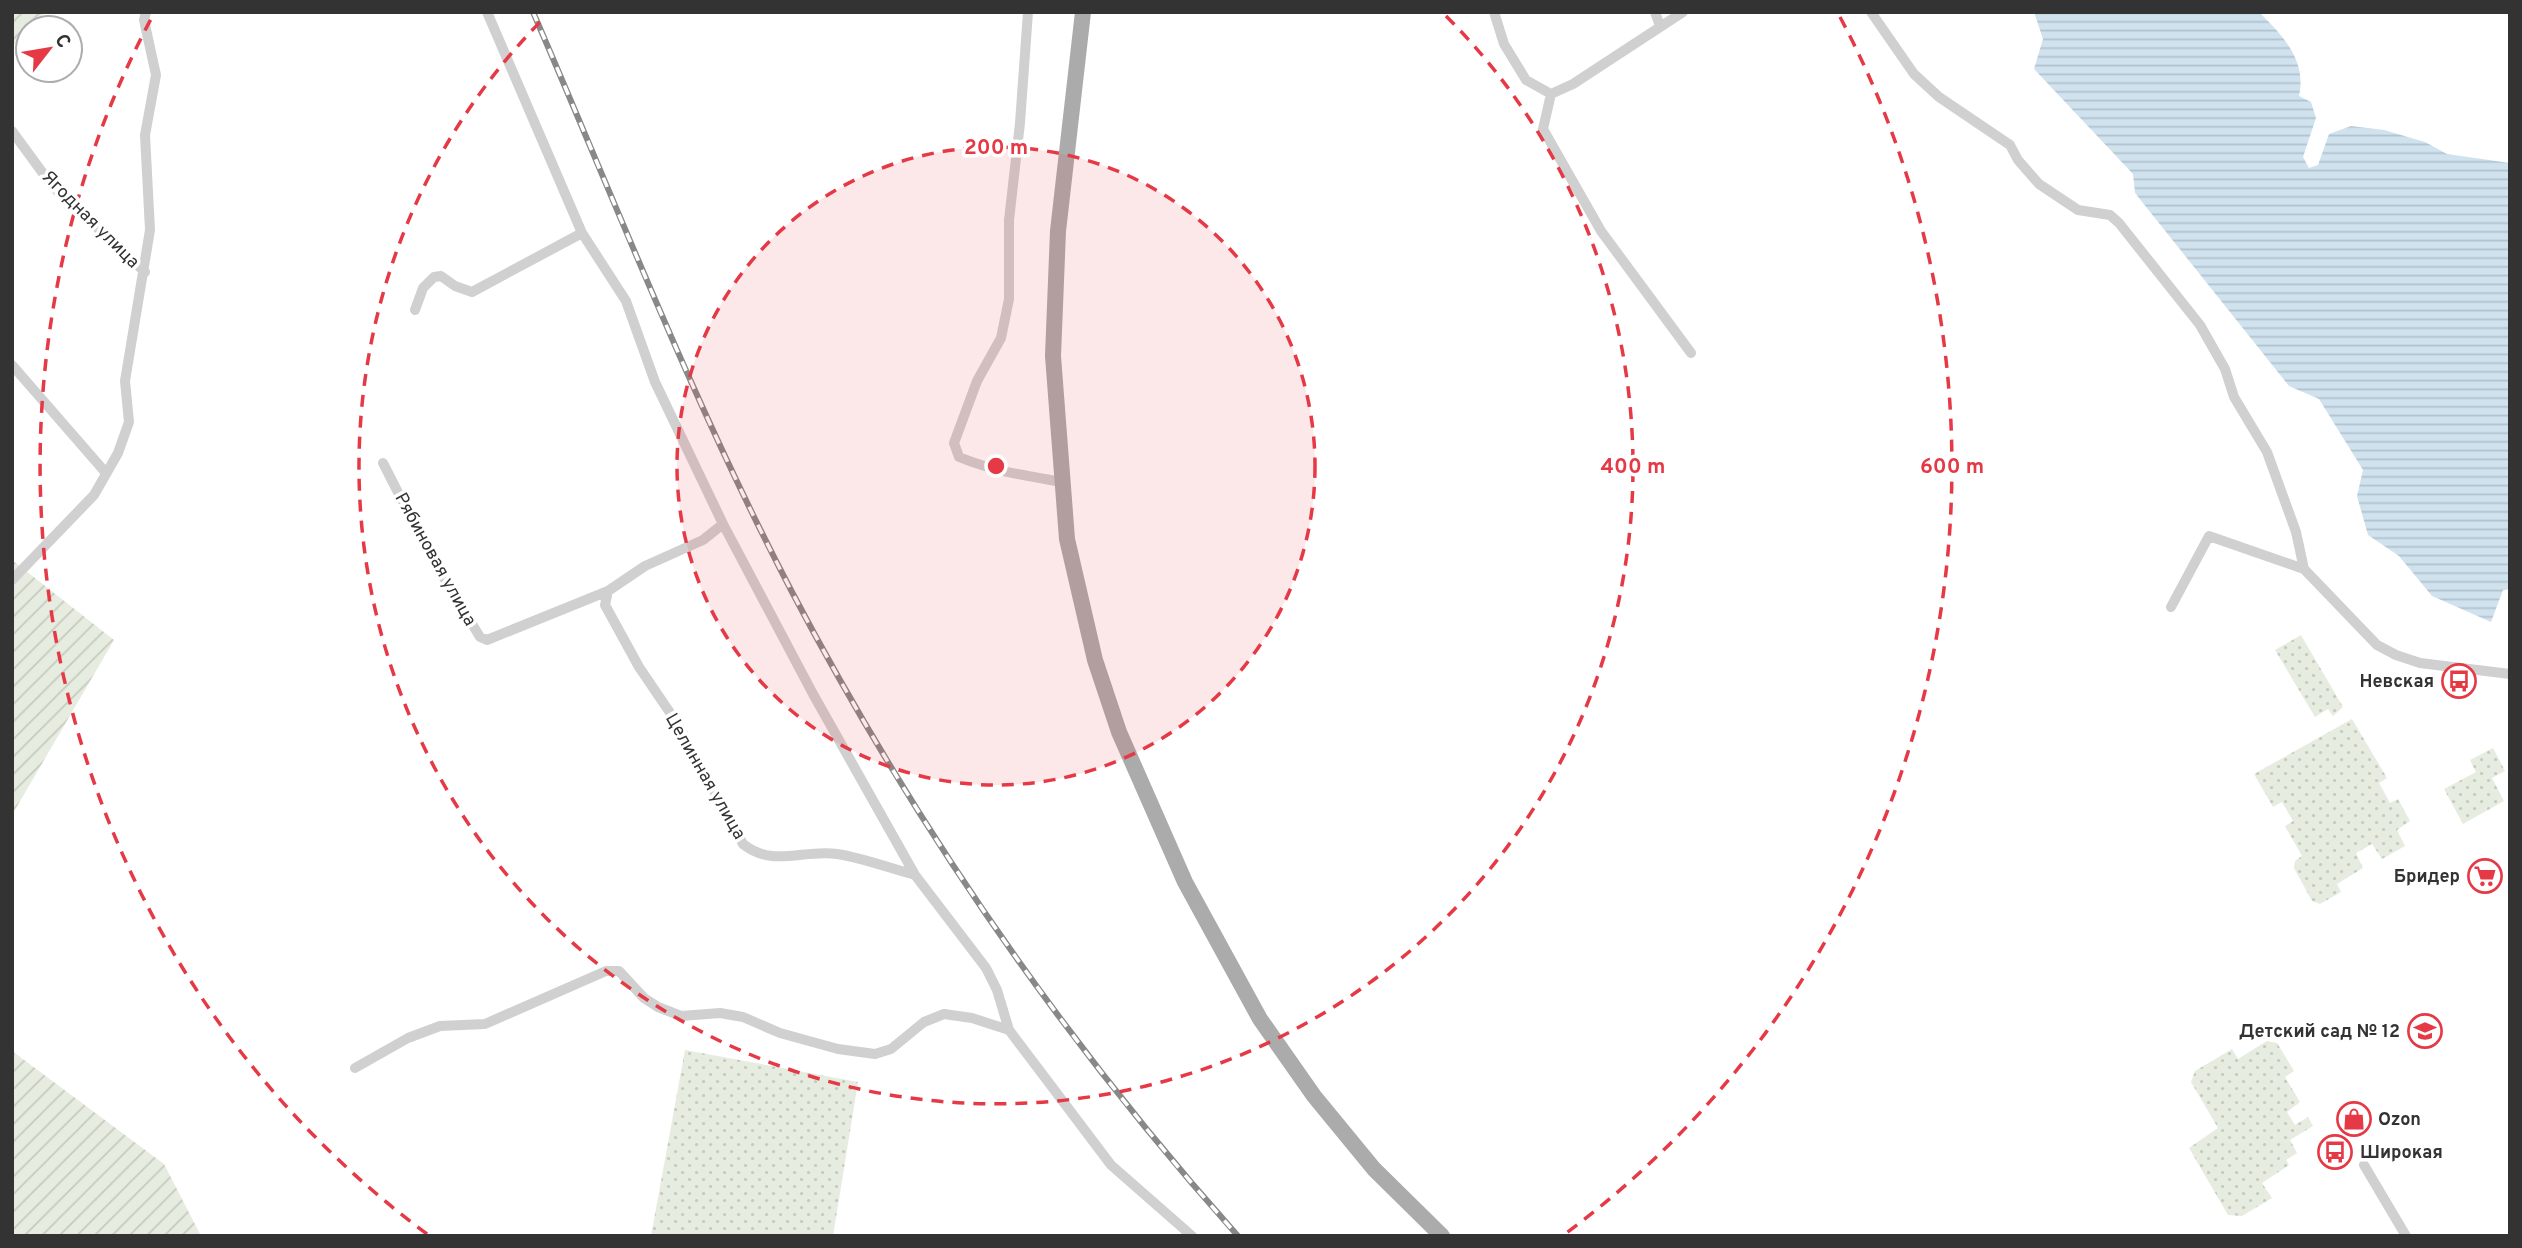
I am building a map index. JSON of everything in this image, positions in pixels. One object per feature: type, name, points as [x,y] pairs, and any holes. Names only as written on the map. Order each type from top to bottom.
[{"type":"main road","points":[[1083,12],[1058,231],[1053,356],[1067,539],[1096,660],[1119,732],[1185,882],[1260,1019],[1314,1096],[1374,1169],[1442,1236]]},
{"type":"street","points":[[12,580],[94,495],[118,453],[129,422],[125,381],[132,325],[145,272],[150,230],[145,135],[156,75],[146,30],[146,12]]},
{"type":"street","points":[[487,12],[582,233],[626,300],[655,382],[723,524],[813,694],[915,874],[985,968],[997,990],[1009,1030],[1111,1165],[1192,1236]]},
{"type":"street","points":[[1028,12],[1009,220],[1009,299],[1001,338],[977,381],[954,443],[959,457],[976,464],[1005,473],[1062,482]]},
{"type":"street","points":[[1494,12],[1504,44],[1526,80],[1551,94]]},
{"type":"street","points":[[1655,12],[1660,26]]},
{"type":"street","points":[[1551,94],[1573,84],[1683,12]]},
{"type":"street","points":[[1871,12],[1914,74],[1939,97],[2010,145],[2018,160],[2039,184],[2078,210],[2110,215],[2119,223],[2200,325],[2225,369],[2241,408],[2267,452],[2296,532],[2304,569]]},
{"type":"street","points":[[1551,94],[1543,129],[1601,231],[1692,353]]},
{"type":"street","name":"Ягодная улица","points":[[12,131],[53,187],[145,272]]},
{"type":"street","points":[[415,310],[423,288],[434,277],[441,276],[455,286],[472,292],[582,233]]},
{"type":"street","points":[[12,365],[106,473]]},
{"type":"street","name":"Рябиновая улица","points":[[383,463],[431,557],[480,637],[487,640],[608,591],[645,566],[703,540],[723,524]]},
{"type":"street","points":[[2171,607],[2209,536],[2304,569],[2377,645],[2396,655],[2420,663],[2510,674]]},
{"type":"street","name":"Целинная улица","points":[[608,591],[605,605],[639,667],[677,723],[743,844],[754,853],[777,858],[835,853],[915,874]]},
{"type":"street","points":[[355,1068],[408,1038],[440,1026],[485,1024],[606,971],[619,971],[644,998],[681,1016],[720,1013],[743,1017],[780,1034],[838,1049],[875,1054],[891,1049],[924,1022],[944,1014],[972,1018],[1009,1030]]},
{"type":"street","points":[[2364,1165],[2406,1236]]},
{"type":"shaded area","points":[[12,12],[45,12],[14,14],[12,47]]},
{"type":"shaded area","points":[[12,560],[114,640],[12,815]]},
{"type":"shaded area","points":[[2301,635],[2343,707],[2333,716],[2328,709],[2315,717],[2275,650]]},
{"type":"shaded area","points":[[2352,719],[2387,778],[2379,783],[2390,803],[2398,799],[2410,821],[2397,830],[2405,846],[2382,859],[2372,844],[2356,853],[2363,868],[2337,884],[2341,892],[2320,904],[2312,901],[2294,868],[2295,861],[2302,856],[2285,826],[2293,821],[2282,802],[2273,807],[2254,774]]},
{"type":"shaded area","points":[[2493,748],[2505,771],[2492,778],[2504,801],[2463,824],[2444,789],[2476,772],[2470,760]]},
{"type":"shaded area","points":[[2267,1041],[2277,1043],[2294,1071],[2285,1077],[2300,1102],[2287,1112],[2295,1125],[2308,1117],[2313,1126],[2290,1140],[2297,1153],[2286,1160],[2289,1165],[2262,1183],[2272,1198],[2242,1216],[2228,1215],[2189,1148],[2218,1128],[2191,1082],[2195,1071],[2232,1049],[2238,1059]]},
{"type":"shaded area","points":[[685,1050],[858,1082],[833,1236],[651,1236]]},
{"type":"shaded area","points":[[12,1051],[164,1164],[201,1236],[12,1236]]},
{"type":"water","points":[[2034,12],[2259,12],[2291,50],[2300,71],[2299,96],[2311,102],[2316,118],[2303,157],[2309,168],[2318,165],[2329,134],[2351,126],[2384,130],[2425,142],[2447,154],[2510,163],[2510,589],[2503,590],[2491,622],[2432,596],[2399,556],[2368,535],[2357,496],[2363,470],[2319,399],[2289,386],[2135,193],[2133,174],[2034,69],[2043,39]]},
{"type":"railway","points":[[533,12],[657,305],[722,450],[792,592],[839,678],[889,763],[995,928],[1112,1085],[1238,1236]]},
{"type":"place","name":"Невская","points":[[2459,681]]},
{"type":"place","name":"Бридер","points":[[2485,876]]},
{"type":"place","name":"Детский сад № 12","points":[[2425,1031]]},
{"type":"place","name":"Ozon","points":[[2354,1119]]},
{"type":"place","name":"Широкая","points":[[2335,1152]]}]
